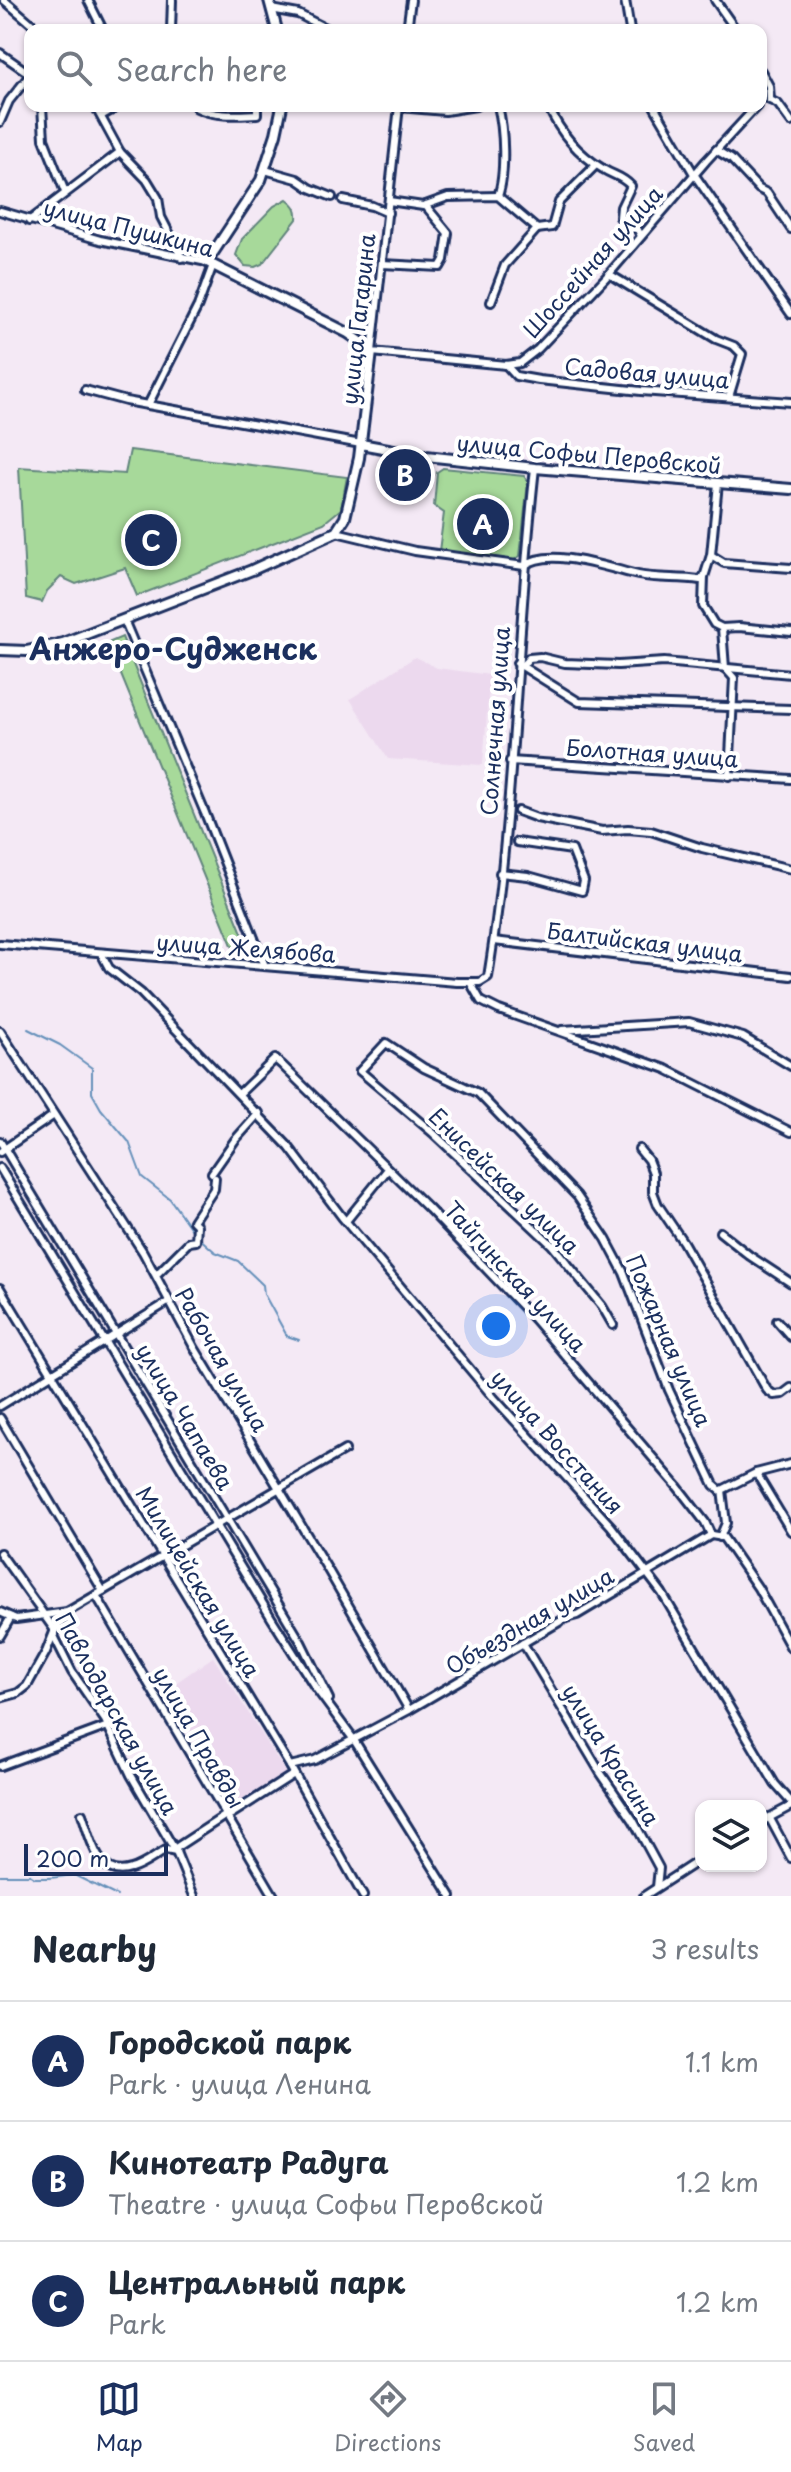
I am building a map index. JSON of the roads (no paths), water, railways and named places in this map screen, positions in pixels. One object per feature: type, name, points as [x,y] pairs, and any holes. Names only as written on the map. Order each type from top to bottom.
[{"type":"main road","points":[[210,264],[265,170],[281,112]]},
{"type":"main road","name":"улица Пушкина","points":[[210,264],[348,333],[372,352]]},
{"type":"main road","name":"улица Гагарина","points":[[336,532],[345,518],[361,444],[372,352]]},
{"type":"main road","name":"улица Софьи Перовской","points":[[361,444],[426,456],[535,468],[791,489]]},
{"type":"main road","points":[[0,650],[27,651],[63,643],[252,570],[336,532]]},
{"type":"street","points":[[4,0],[32,24]]},
{"type":"street","points":[[88,0],[100,24]]},
{"type":"street","points":[[171,24],[172,0]]},
{"type":"street","points":[[408,24],[411,0]]},
{"type":"street","points":[[625,0],[628,24]]},
{"type":"street","points":[[715,0],[732,24]]},
{"type":"street","points":[[270,5],[317,24]]},
{"type":"street","points":[[0,53],[24,71]]},
{"type":"street","points":[[767,82],[770,100],[778,104],[791,122]]},
{"type":"street","points":[[0,122],[9,101],[24,84]]},
{"type":"street","points":[[42,112],[44,139],[65,192]]},
{"type":"street","points":[[99,112],[120,152],[147,180],[158,198],[161,217],[182,258]]},
{"type":"street","points":[[101,116],[108,112]]},
{"type":"street","points":[[205,112],[242,115],[257,112]]},
{"type":"street","name":"улица Гагарина","points":[[372,352],[398,112]]},
{"type":"street","points":[[498,196],[502,185],[499,112]]},
{"type":"street","points":[[551,112],[575,148],[609,173],[622,176],[631,186],[621,207],[620,217],[638,230],[641,236]]},
{"type":"street","points":[[658,112],[694,174],[791,314]]},
{"type":"street","name":"Шоссейная улица","points":[[506,365],[520,363],[538,349],[752,112]]},
{"type":"street","points":[[716,150],[731,159],[759,189],[767,193],[791,229]]},
{"type":"street","points":[[29,221],[120,152]]},
{"type":"street","points":[[491,302],[505,265],[537,229],[552,227],[559,202],[596,165]]},
{"type":"street","points":[[265,170],[297,179],[332,197]]},
{"type":"street","points":[[389,201],[425,205],[448,197],[498,196],[537,229]]},
{"type":"street","points":[[343,200],[388,213]]},
{"type":"street","points":[[382,264],[440,267],[448,233],[425,205]]},
{"type":"street","name":"улица Пушкина","points":[[0,211],[100,240],[210,264]]},
{"type":"street","points":[[148,405],[198,306],[210,264]]},
{"type":"street","points":[[609,274],[716,339],[734,346],[742,354],[729,397]]},
{"type":"street","points":[[372,352],[506,365]]},
{"type":"street","name":"Садовая улица","points":[[506,365],[516,376],[539,380],[791,402]]},
{"type":"street","name":"улица Софьи Перовской","points":[[85,390],[148,405],[361,444]]},
{"type":"street","name":"Солнечная улица","points":[[488,977],[520,664],[524,566],[535,468]]},
{"type":"street","points":[[718,483],[711,555],[704,577],[703,606],[714,624],[722,628],[791,632]]},
{"type":"street","points":[[336,532],[415,551],[524,566],[533,559],[549,558],[640,575],[700,580],[704,577]]},
{"type":"street","points":[[711,555],[724,563],[791,568]]},
{"type":"street","points":[[124,620],[265,966]]},
{"type":"street","points":[[722,628],[725,668],[734,678],[729,776]]},
{"type":"street","points":[[791,674],[664,662],[618,665],[565,663],[540,657],[529,658],[520,664],[579,702],[791,709]]},
{"type":"street","name":"Болотная улица","points":[[510,761],[791,779]]},
{"type":"street","points":[[518,811],[537,818],[602,831],[651,831],[702,848],[791,869]]},
{"type":"street","points":[[500,873],[528,876],[582,891],[584,881],[572,850],[517,842]]},
{"type":"street","name":"Балтийская улица","points":[[494,941],[791,976]]},
{"type":"street","name":"улица Желябова","points":[[0,944],[470,982],[480,982],[488,977]]},
{"type":"street","name":"улица Восстания","points":[[101,953],[109,968],[141,993],[259,1113],[494,1398],[611,1526],[662,1593],[789,1805]]},
{"type":"street","points":[[470,982],[481,1001],[666,1069],[791,1132]]},
{"type":"street","points":[[551,1029],[689,1022],[743,1037],[791,1066]]},
{"type":"street","name":"Рабочая улица","points":[[0,1031],[156,1275],[168,1302],[409,1710]]},
{"type":"street","name":"Енисейская улица","points":[[401,1052],[386,1043],[360,1071],[433,1133],[552,1245],[602,1306],[613,1325]]},
{"type":"street","name":"Пожарная улица","points":[[401,1052],[424,1068],[478,1093],[577,1196],[624,1273],[669,1390],[714,1485],[722,1492]]},
{"type":"street","name":"Тайгинская улица","points":[[240,1093],[275,1059],[388,1169],[590,1382],[677,1486],[705,1522],[711,1535]]},
{"type":"street","points":[[156,1275],[189,1242],[196,1241],[197,1225],[193,1221],[214,1189],[213,1176],[235,1140],[259,1113]]},
{"type":"street","points":[[2,1150],[54,1115]]},
{"type":"street","name":"улица Чапаева","points":[[0,1141],[2,1150],[301,1642],[336,1713]]},
{"type":"street","points":[[639,1149],[653,1173],[653,1192],[658,1205],[683,1242],[767,1390],[774,1395],[783,1394],[791,1388]]},
{"type":"street","name":"улица Чапаева","points":[[0,1168],[286,1642],[354,1740],[451,1896]]},
{"type":"street","points":[[346,1221],[388,1169]]},
{"type":"street","points":[[720,1232],[791,1283]]},
{"type":"street","name":"Милицейская улица","points":[[0,1288],[290,1766],[363,1896]]},
{"type":"street","points":[[0,1406],[168,1302]]},
{"type":"street","points":[[777,1321],[791,1337]]},
{"type":"street","name":"улица Правды","points":[[0,1418],[274,1896]]},
{"type":"street","points":[[0,1612],[16,1619],[67,1612],[345,1450]]},
{"type":"street","points":[[721,1537],[726,1523],[722,1492],[756,1473],[791,1464]]},
{"type":"street","points":[[756,1473],[791,1531]]},
{"type":"street","points":[[711,1535],[721,1537],[758,1588],[791,1648]]},
{"type":"street","name":"Объездная улица","points":[[290,1766],[315,1760],[409,1710],[711,1535]]},
{"type":"street","name":"Павлодарская улица","points":[[0,1553],[42,1616],[48,1618],[72,1672],[108,1726],[131,1775],[176,1852],[194,1896]]},
{"type":"street","points":[[0,1698],[18,1693],[27,1686],[67,1612]]},
{"type":"street","points":[[0,1636],[11,1617]]},
{"type":"street","name":"улица Красина","points":[[523,1643],[600,1772],[633,1820],[659,1868],[657,1887]]},
{"type":"street","points":[[0,1766],[108,1726]]},
{"type":"street","points":[[82,1814],[102,1865],[110,1870],[135,1869],[166,1850],[176,1852],[182,1843],[294,1774]]},
{"type":"street","points":[[789,1805],[769,1817],[791,1858]]},
{"type":"street","points":[[644,1896],[695,1863]]},
{"type":"waterway","points":[[28,1029],[60,1045],[92,1068],[92,1093],[101,1109],[129,1142],[142,1177],[170,1199],[194,1233]]},
{"type":"waterway","points":[[198,1237],[215,1252],[238,1261],[263,1285],[264,1294],[287,1336],[299,1340]]},
{"type":"waterway","points":[[0,1875],[30,1875],[35,1878],[74,1875],[117,1896]]},
{"type":"place","name":"Кинотеатр Радуга","points":[[405,475]]},
{"type":"place","name":"Городской парк","points":[[483,524]]},
{"type":"place","name":"Центральный парк","points":[[151,540]]},
{"type":"district","name":"Анжеро-Судженск","points":[[173,647]]}]
